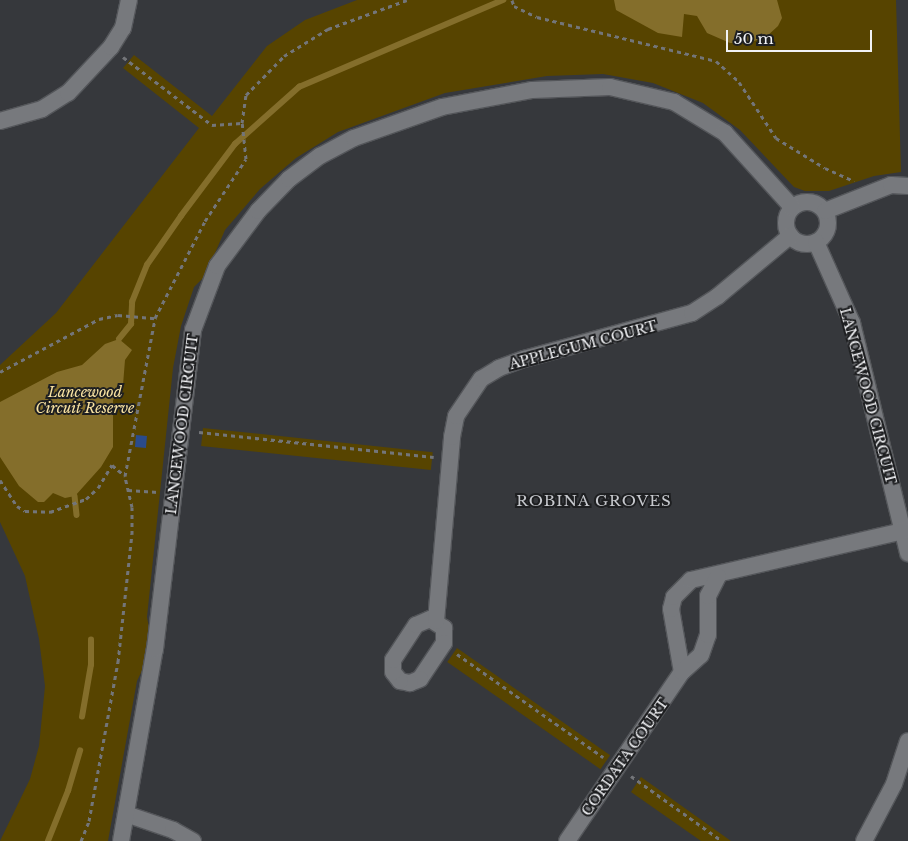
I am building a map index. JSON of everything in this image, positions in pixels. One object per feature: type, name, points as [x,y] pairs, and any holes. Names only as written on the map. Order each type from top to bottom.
[{"type":"street","points":[[0,121],[42,109],[68,93],[111,47],[123,28],[129,0]]},
{"type":"street","name":"LANCEWOOD CIRCUIT","points":[[121,841],[154,657],[193,330],[217,266],[234,240],[289,179],[320,156],[399,121],[442,107],[532,90],[576,86],[645,93],[674,102],[725,133],[792,207]]},
{"type":"street","points":[[825,211],[860,195],[891,185],[908,186]]},
{"type":"street","points":[[810,202],[825,211],[828,227],[816,242],[800,244],[790,236],[786,222],[792,207],[810,202]]},
{"type":"street","name":"APPLEGUM COURT","points":[[444,643],[444,628],[436,621],[449,459],[456,416],[481,379],[499,368],[524,359],[692,313],[718,296],[790,236]]},
{"type":"street","name":"LANCEWOOD CIRCUIT","points":[[816,242],[852,323],[908,553]]},
{"type":"street","points":[[682,672],[672,622],[674,597],[691,580],[718,576],[903,531]]},
{"type":"street","name":"CORDATA COURT","points":[[567,841],[682,672],[701,655],[707,642],[708,596],[718,576]]},
{"type":"street","points":[[436,621],[426,619],[414,626],[393,660],[394,676],[406,683],[420,679],[444,643]]},
{"type":"street","points":[[864,841],[894,784],[907,747]]},
{"type":"street","points":[[126,814],[173,830],[194,841]]},
{"type":"path","points":[[80,841],[89,820],[118,662],[132,534],[128,490],[124,476],[155,318],[204,221],[246,159],[242,123],[246,95],[284,56],[328,29],[407,0]]},
{"type":"path","points":[[512,0],[514,6],[537,17],[716,61],[739,82],[776,138],[825,168],[855,181],[860,195]]},
{"type":"path","points":[[111,47],[212,125],[242,123]]},
{"type":"path","points":[[0,372],[99,319],[118,315],[155,318]]},
{"type":"path","points":[[180,430],[449,459]]},
{"type":"path","points":[[0,480],[17,506],[25,511],[50,512],[78,504],[98,488],[112,465],[124,476]]},
{"type":"path","points":[[128,490],[173,493]]},
{"type":"path","points":[[444,643],[722,841]]},
{"type":"green space","name":"Lancewood Circuit Reserve","points":[[357,0],[896,0],[901,172],[874,176],[829,191],[805,191],[794,187],[740,130],[703,103],[653,83],[603,74],[547,76],[445,93],[338,132],[296,158],[260,189],[225,230],[205,276],[194,287],[181,326],[173,368],[147,617],[150,633],[146,662],[137,681],[108,841],[0,841],[30,779],[39,746],[45,686],[39,639],[25,576],[0,522],[0,365],[56,313],[199,128],[123,68],[134,55],[212,116],[267,46],[305,20]]},
{"type":"green space","points":[[203,428],[433,452],[431,470],[201,446]]},
{"type":"green space","points":[[457,648],[610,755],[600,769],[447,662]]},
{"type":"green space","points":[[641,777],[731,841],[701,841],[631,792]]},
{"type":"shaded area","points":[[614,0],[777,0],[782,18],[778,26],[766,37],[748,43],[730,43],[707,33],[697,16],[684,14],[682,37],[658,33],[616,10]]},
{"type":"shaded area","points":[[119,339],[132,350],[125,360],[123,385],[113,400],[113,447],[101,467],[75,496],[65,498],[53,493],[44,502],[38,502],[19,486],[0,457],[0,402],[57,372],[82,365],[105,344]]},
{"type":"building","points":[[136,435],[147,436],[146,448],[135,447]]},
{"type":"waterway","points":[[119,339],[131,324],[132,302],[147,265],[181,216],[235,144],[299,87],[503,0]]},
{"type":"waterway","points":[[75,496],[77,515]]},
{"type":"waterway","points":[[82,717],[91,665],[91,640]]},
{"type":"waterway","points":[[48,841],[68,791],[80,751]]},
{"type":"district","name":"ROBINA GROVES","points":[[594,501]]}]
